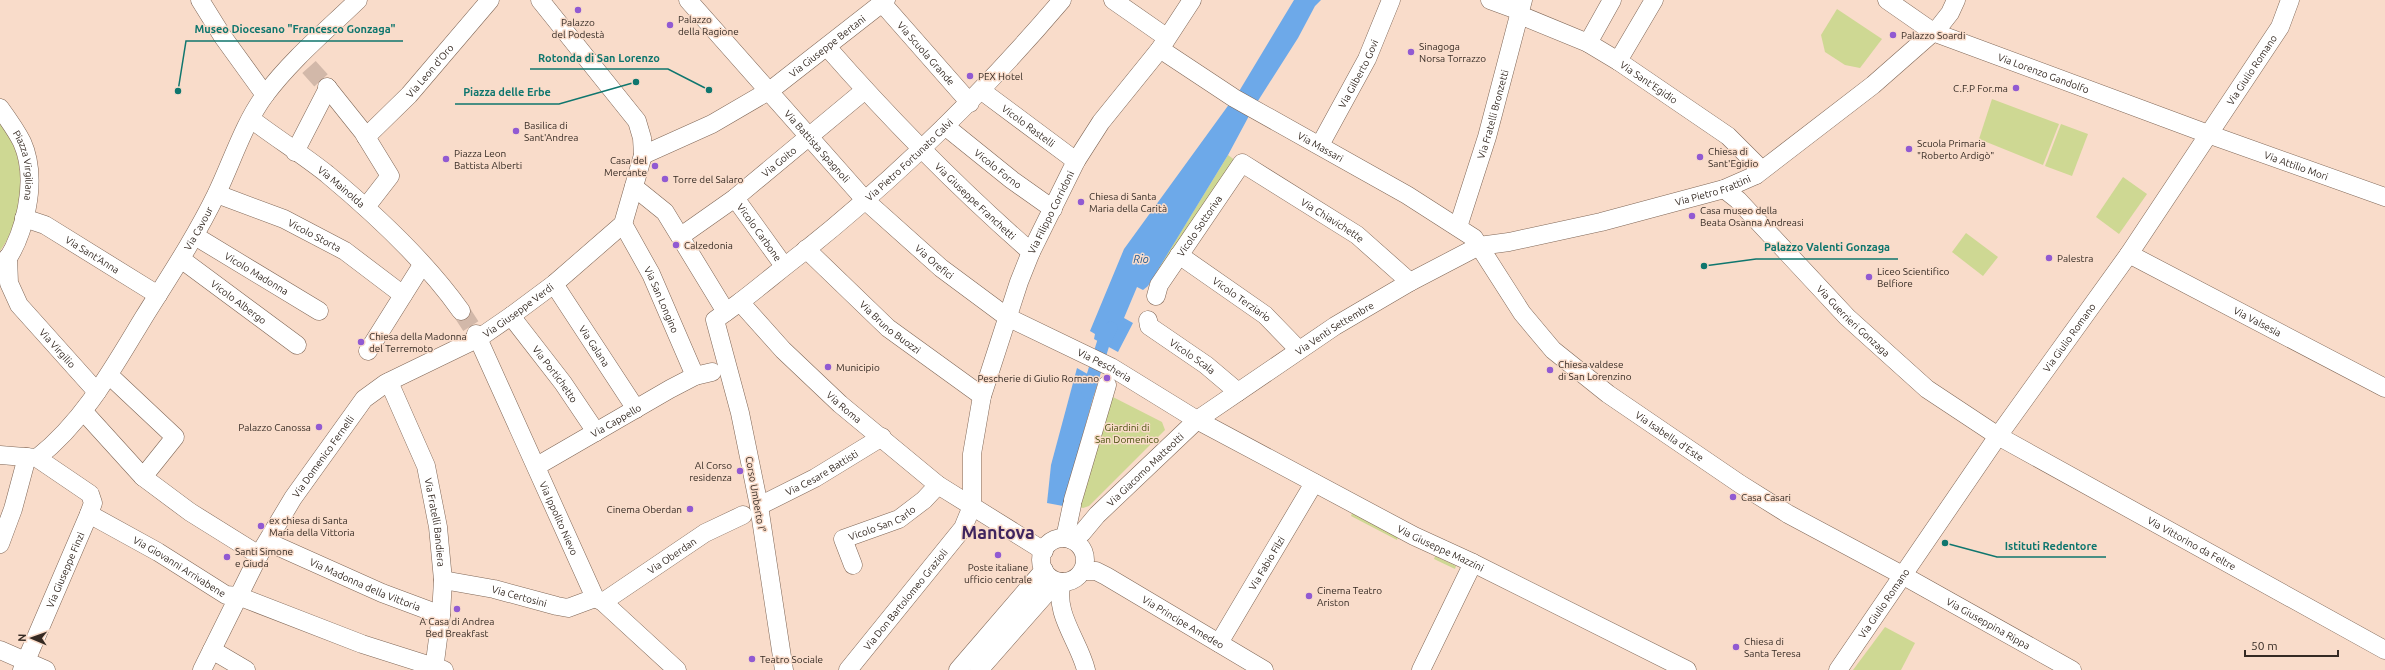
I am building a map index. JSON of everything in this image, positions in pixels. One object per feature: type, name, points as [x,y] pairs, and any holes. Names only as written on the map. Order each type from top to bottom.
[{"type":"street","points":[[200,0],[223,37],[265,95]]},
{"type":"street","name":"Via Cavour","points":[[30,460],[68,431],[84,412],[109,375],[195,236],[217,194],[251,119],[265,95],[304,62],[358,0]]},
{"type":"street","name":"Via Leon d'Oro","points":[[364,135],[409,95],[490,0]]},
{"type":"street","points":[[540,0],[637,121],[642,138],[643,155],[634,187],[619,229]]},
{"type":"street","name":"Via Pietro Fortunato Calvi","points":[[731,310],[866,201],[921,150],[976,97],[1062,0]]},
{"type":"street","name":"Via Massari","points":[[1113,0],[1163,43],[1234,98],[1255,111],[1320,145],[1458,227],[1474,238],[1479,246]]},
{"type":"street","name":"Via Filippo Corridoni","points":[[972,506],[972,454],[982,396],[1007,317],[1031,252],[1076,161],[1100,122],[1163,43],[1192,0]]},
{"type":"street","name":"Via Gilberto Govi","points":[[1320,145],[1367,59],[1391,0]]},
{"type":"street","name":"Via Sant'Egidio","points":[[1490,0],[1521,9],[1618,60],[1728,136],[1756,164],[1756,175]]},
{"type":"street","points":[[1588,43],[1612,0]]},
{"type":"street","points":[[1618,60],[1654,0]]},
{"type":"street","name":"Via Lorenzo Gandolfo","points":[[1887,0],[1933,32],[2208,134]]},
{"type":"street","name":"Via Pietro Frattini","points":[[1479,246],[1601,222],[1724,188],[1756,175],[1872,85],[1933,32],[1950,13],[1956,0]]},
{"type":"street","name":"Via Giulio Romano","points":[[1838,670],[1904,576],[1998,436],[2129,254],[2280,27],[2290,0]]},
{"type":"street","name":"Via Battista Spagnoli","points":[[692,1],[767,92],[866,201]]},
{"type":"street","name":"Via Scuola Grande","points":[[884,2],[976,97]]},
{"type":"street","name":"Via Giuseppe Bertani","points":[[643,155],[726,116],[767,92],[884,2]]},
{"type":"street","name":"Via Fratelli Bronzetti","points":[[1458,227],[1487,137],[1521,9]]},
{"type":"street","name":"Via Giuseppe Franchetti","points":[[827,47],[921,150],[975,202],[1031,252]]},
{"type":"street","points":[[295,152],[328,87],[364,135],[390,176],[366,207]]},
{"type":"street","name":"Via Goito","points":[[685,233],[735,198],[809,139],[865,90]]},
{"type":"street","name":"Vicolo Rastelli","points":[[976,97],[1076,161]]},
{"type":"street","name":"Piazza Virgiliana","points":[[0,108],[22,143],[25,156],[29,200],[19,236],[4,264]]},
{"type":"street","name":"Via Mainolda","points":[[251,119],[326,173],[366,207],[422,265],[461,311]]},
{"type":"street","name":"Vicolo Forno","points":[[945,126],[1012,180],[1053,209]]},
{"type":"street","name":"Via Attilio Mori","points":[[2208,134],[2385,197]]},
{"type":"street","name":"Vicolo Sottoriva","points":[[1156,296],[1158,285],[1242,163],[1249,167]]},
{"type":"street","name":"Via Chiavichette","points":[[1249,167],[1357,236],[1410,282]]},
{"type":"street","points":[[634,187],[660,207],[685,233],[731,310]]},
{"type":"street","name":"Via Guerrieri Gonzaga","points":[[1724,188],[1738,200],[1847,317],[1927,389],[1998,436]]},
{"type":"street","name":"Vicolo Storta","points":[[217,194],[284,219],[345,251],[403,295]]},
{"type":"street","name":"Vicolo Carbone","points":[[735,198],[784,266]]},
{"type":"street","name":"Via Orefici","points":[[866,201],[941,268],[1007,317]]},
{"type":"street","name":"Via Sant'Anna","points":[[24,218],[45,225],[158,295]]},
{"type":"street","name":"Via Giuseppe Verdi","points":[[389,382],[477,336],[511,316],[554,284],[619,229]]},
{"type":"street","name":"Via San Longino","points":[[619,229],[654,282],[703,374]]},
{"type":"street","name":"Vicolo Madonna","points":[[195,236],[319,311]]},
{"type":"street","name":"Via Venti Settembre","points":[[1197,420],[1335,326],[1410,282],[1479,246]]},
{"type":"street","name":"Via Isabella d'Este","points":[[1479,246],[1512,299],[1535,330],[1553,350],[1577,370],[1740,484],[1788,514],[1904,576]]},
{"type":"street","name":"Via Bruno Buozzi","points":[[806,249],[888,328],[982,396]]},
{"type":"street","name":"Via Valsesia","points":[[2129,254],[2385,388]]},
{"type":"street","name":"Vicolo Terziario","points":[[1179,255],[1265,315],[1299,350]]},
{"type":"street","name":"Vicolo Albergo","points":[[181,259],[297,345]]},
{"type":"street","name":"Via Virgilio","points":[[4,264],[9,283],[19,305],[97,392]]},
{"type":"street","points":[[368,351],[422,265]]},
{"type":"street","name":"Via Galana","points":[[554,284],[636,408]]},
{"type":"street","name":"Via Virgilio","points":[[0,294],[19,305]]},
{"type":"street","name":"Via Roma","points":[[731,310],[783,350],[840,404],[938,485],[1044,551]]},
{"type":"street","name":"Corso Umberto I°","points":[[731,310],[740,413],[759,506],[784,670]]},
{"type":"street","name":"Via Portichetto","points":[[511,316],[563,383],[596,432]]},
{"type":"street","name":"Via Pescheria","points":[[1007,317],[1111,367],[1197,420]]},
{"type":"street","name":"Vicolo Scala","points":[[1148,320],[1150,326],[1206,365],[1238,392]]},
{"type":"street","name":"Via Ippolito Nievo","points":[[477,336],[599,600],[677,670]]},
{"type":"street","name":"Via Cappello","points":[[536,466],[636,408],[703,374]]},
{"type":"street","points":[[109,375],[175,437],[143,477]]},
{"type":"street","name":"Via Domenico Fernelli","points":[[202,670],[263,548],[294,498],[348,419],[364,399],[389,382]]},
{"type":"street","name":"Via Fratelli Bandiera","points":[[389,382],[426,466],[438,526],[443,580],[438,669]]},
{"type":"street","points":[[1068,539],[1073,503],[1107,385]]},
{"type":"street","name":"Via Madonna della Vittoria","points":[[84,412],[143,477],[190,512],[263,548],[441,615]]},
{"type":"street","name":"Via Giuseppe Mazzini","points":[[1197,420],[1414,536],[1473,562],[1687,670]]},
{"type":"street","name":"Via Giacomo Matteotti","points":[[1068,539],[1082,533],[1094,519],[1197,420]]},
{"type":"street","name":"Via Vittorino da Feltre","points":[[1998,436],[2385,650]]},
{"type":"street","name":"Via Cesare Battisti","points":[[759,506],[815,478],[882,438]]},
{"type":"street","points":[[0,456],[30,460],[90,494],[93,503],[89,514]]},
{"type":"street","points":[[0,544],[30,460]]},
{"type":"street","name":"Via Fabio Filzi","points":[[1219,643],[1314,483]]},
{"type":"street","name":"Vicolo San Carlo","points":[[853,565],[843,539],[899,520],[924,500],[938,485]]},
{"type":"street","name":"Via Don Bartolomeo Grazioli","points":[[848,670],[963,528],[972,506]]},
{"type":"street","name":"Via Giovanni Arrivabene","points":[[89,514],[158,552],[226,594],[238,596],[362,644],[438,669]]},
{"type":"street","name":"Via Giuseppe Finzi","points":[[24,665],[89,514]]},
{"type":"street","name":"Via Oberdan","points":[[599,600],[705,533],[743,515]]},
{"type":"street","points":[[958,670],[1024,606],[1052,587],[1062,582],[1076,579],[1083,571],[1086,560],[1084,551],[1077,543],[1068,539],[1052,541],[1044,551],[1041,559],[1044,570],[1050,578],[1062,582]]},
{"type":"street","points":[[1421,670],[1473,562]]},
{"type":"street","points":[[979,670],[1024,606],[1044,570]]},
{"type":"street","name":"Via Principe Amedeo","points":[[1083,571],[1102,574],[1264,670]]},
{"type":"street","name":"Via Giuseppina Rippa","points":[[1904,576],[2072,670]]},
{"type":"street","name":"Via Certosini","points":[[443,580],[494,589],[568,608],[599,600]]},
{"type":"street","points":[[1062,582],[1059,596],[1064,616],[1077,642],[1083,668]]},
{"type":"street","points":[[0,650],[24,665],[46,670]]},
{"type":"street","points":[[212,650],[246,670]]},
{"type":"green space","points":[[1837,9],[1882,39],[1860,68],[1845,65],[1825,52],[1821,35]]},
{"type":"green space","points":[[1992,99],[2059,124],[2043,165],[1979,139]]},
{"type":"green space","points":[[0,123],[12,141],[17,156],[20,170],[20,184],[17,214],[7,240],[0,251]]},
{"type":"green space","points":[[2061,124],[2088,134],[2072,176],[2045,166]]},
{"type":"green space","points":[[1228,155],[1236,161],[1158,283],[1152,279]]},
{"type":"green space","points":[[2123,177],[2147,194],[2119,234],[2096,217]]},
{"type":"green space","points":[[1966,233],[1998,257],[1983,276],[1952,252]]},
{"type":"green space","name":"Giardini di San Domenico","points":[[1109,395],[1162,422],[1165,430],[1089,506],[1083,508],[1080,507]]},
{"type":"green space","points":[[1353,511],[1398,537],[1397,540],[1351,516]]},
{"type":"green space","points":[[1435,556],[1456,566],[1455,569],[1434,559]]},
{"type":"green space","points":[[1885,627],[1915,643],[1901,670],[1853,670]]},
{"type":"water","points":[[1294,0],[1321,0],[1315,6],[1298,38],[1256,104],[1238,93]]},
{"type":"water","name":"Rio","points":[[1230,103],[1250,114],[1228,155],[1148,286],[1143,290],[1137,287],[1124,318],[1133,323],[1118,352],[1094,339],[1095,334],[1090,331],[1124,249]]},
{"type":"water","points":[[1077,368],[1098,380],[1063,506],[1047,503],[1051,465]]},
{"type":"waterway","name":"Rio","points":[[1088,392],[1103,344],[1111,328]]},
{"type":"tunnel","points":[[309,67],[327,87]]},
{"type":"tunnel","points":[[461,311],[476,334]]},
{"type":"place","name":"Palazzo del Podestà","points":[[578,10]]},
{"type":"place","name":"Palazzo della Ragione","points":[[670,25]]},
{"type":"place","name":"Palazzo Soardi","points":[[1893,35]]},
{"type":"place","name":"Sinagoga Norsa Torrazzo","points":[[1411,52]]},
{"type":"place","name":"PEX Hotel","points":[[970,76]]},
{"type":"place","name":"Piazza delle Erbe","points":[[636,82]]},
{"type":"place","name":"C.F.P For.ma","points":[[2016,88]]},
{"type":"place","name":"Rotonda di San Lorenzo","points":[[709,90]]},
{"type":"place","name":"Museo Diocesano \"Francesco Gonzaga\"","points":[[178,91]]},
{"type":"place","name":"Basilica di Sant'Andrea","points":[[516,131]]},
{"type":"place","name":"Scuola Primaria \"Roberto Ardigò\"","points":[[1909,149]]},
{"type":"place","name":"Chiesa di Sant'Egidio","points":[[1700,157]]},
{"type":"place","name":"Piazza Leon Battista Alberti","points":[[446,159]]},
{"type":"place","name":"Casa del Mercante","points":[[655,166]]},
{"type":"place","name":"Torre del Salaro","points":[[665,179]]},
{"type":"place","name":"Chiesa di Santa Maria della Carità","points":[[1081,202]]},
{"type":"place","name":"Casa museo della Beata Osanna Andreasi","points":[[1692,216]]},
{"type":"place","name":"Calzedonia","points":[[676,245]]},
{"type":"place","name":"Palestra","points":[[2049,258]]},
{"type":"place","name":"Palazzo Valenti Gonzaga","points":[[1704,266]]},
{"type":"place","name":"Liceo Scientifico Belfiore","points":[[1869,277]]},
{"type":"place","name":"Chiesa della Madonna del Terremoto","points":[[361,342]]},
{"type":"place","name":"Municipio","points":[[828,367]]},
{"type":"place","name":"Chiesa valdese di San Lorenzino","points":[[1550,370]]},
{"type":"place","name":"Pescherie di Giulio Romano","points":[[1107,378]]},
{"type":"place","name":"Palazzo Canossa","points":[[319,427]]},
{"type":"place","name":"Al Corso residenza","points":[[740,471]]},
{"type":"place","name":"Casa Casari","points":[[1733,497]]},
{"type":"place","name":"Cinema Oberdan","points":[[690,509]]},
{"type":"place","name":"ex chiesa di Santa Maria della Vittoria","points":[[261,526]]},
{"type":"place","name":"Istituti Redentore","points":[[1945,543]]},
{"type":"place","name":"Poste italiane ufficio centrale","points":[[998,555]]},
{"type":"place","name":"Santi Simone e Giuda","points":[[227,557]]},
{"type":"place","name":"Cinema Teatro Ariston","points":[[1309,596]]},
{"type":"place","name":"A Casa di Andrea Bed Breakfast","points":[[457,609]]},
{"type":"place","name":"Chiesa di Santa Teresa","points":[[1736,647]]},
{"type":"place","name":"Teatro Sociale","points":[[752,659]]},
{"type":"district","name":"Mantova","points":[[998,533]]}]
